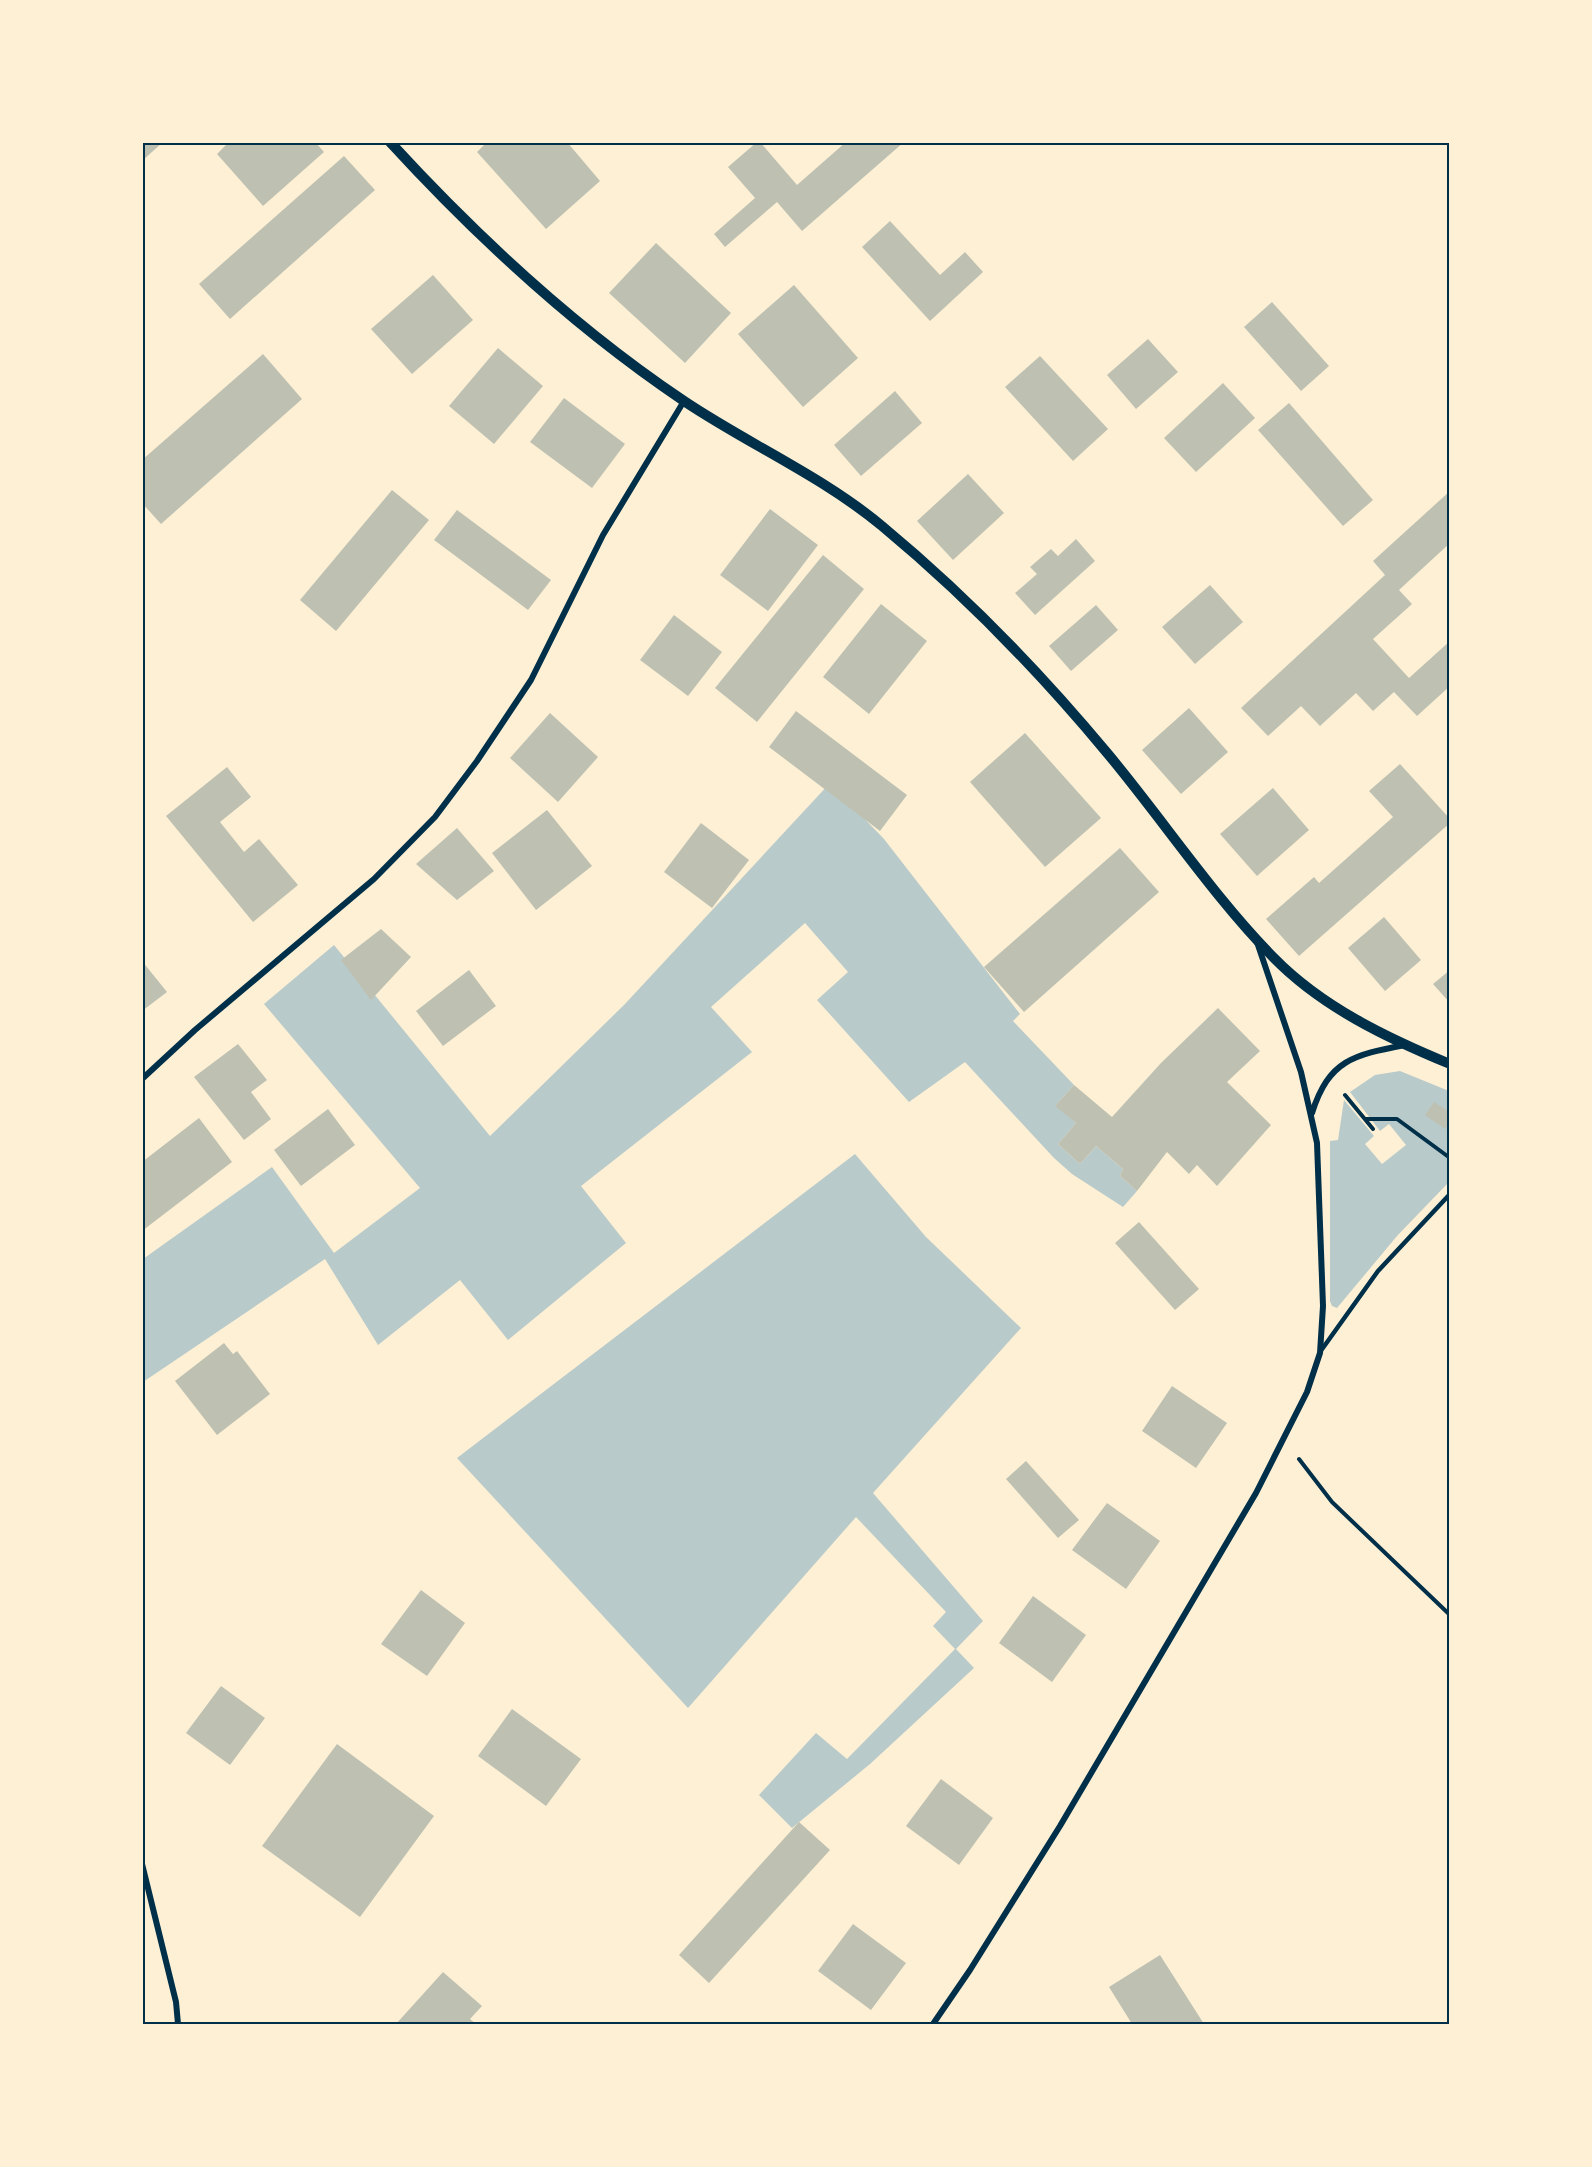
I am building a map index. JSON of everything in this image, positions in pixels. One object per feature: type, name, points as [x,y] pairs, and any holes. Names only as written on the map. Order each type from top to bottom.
[{"type":"street","points":[[390,142],[486,242],[582,327],[684,401],[817,481],[870,517],[932,571],[1032,667],[1107,753],[1275,959],[1331,1005],[1449,1064]]},
{"type":"street","points":[[142,1079],[195,1030],[374,879],[435,818],[531,680],[603,536],[684,401]]},
{"type":"street","points":[[933,2025],[1060,1826],[1250,1504],[1307,1392],[1320,1353],[1323,1306],[1317,1143],[1301,1072],[1255,937]]},
{"type":"street","points":[[1312,1113],[1320,1087],[1332,1073],[1362,1055],[1405,1044]]},
{"type":"street","points":[[142,1864],[176,2002],[178,2025]]},
{"type":"lane","points":[[1320,1353],[1378,1271],[1449,1194]]},
{"type":"path","points":[[1340,1089],[1373,1129]]},
{"type":"path","points":[[1365,1119],[1397,1119],[1449,1158]]},
{"type":"path","points":[[1284,1439],[1332,1502],[1449,1615]]},
{"type":"shaded area","points":[[830,783],[884,839],[1020,1014],[1013,1021],[1074,1085],[1056,1105],[1076,1123],[1058,1144],[1080,1164],[1096,1146],[1123,1169],[1120,1176],[1137,1191],[1123,1207],[1072,1174],[1054,1158],[965,1062],[909,1102],[817,1000],[848,972],[805,923],[711,1007],[752,1052],[581,1186],[626,1243],[508,1340],[460,1280],[378,1345],[325,1259],[143,1382],[143,1259],[272,1167],[334,1253],[420,1188],[264,1004],[334,945],[490,1136],[624,1005]]},
{"type":"shaded area","points":[[1400,1071],[1449,1091],[1449,1182],[1397,1236],[1337,1308],[1332,1306],[1330,1301],[1330,1141],[1338,1140],[1344,1100],[1374,1136],[1365,1144],[1382,1164],[1406,1145],[1389,1124],[1380,1131],[1350,1092],[1375,1075]]},
{"type":"shaded area","points":[[855,1154],[926,1237],[1021,1328],[873,1493],[983,1621],[956,1649],[974,1668],[870,1764],[792,1828],[759,1795],[816,1733],[847,1759],[955,1649],[933,1626],[946,1612],[856,1517],[688,1708],[457,1458]]},
{"type":"building","points":[[142,142],[163,142],[142,161]]},
{"type":"building","points":[[229,142],[315,142],[324,152],[263,206],[217,154]]},
{"type":"building","points":[[487,142],[567,142],[600,181],[546,229],[477,152]]},
{"type":"building","points":[[757,142],[760,142],[797,185],[846,142],[904,142],[802,231],[777,202],[725,247],[714,234],[755,198],[728,167]]},
{"type":"building","points":[[344,156],[375,190],[230,319],[199,284]]},
{"type":"building","points":[[890,221],[940,275],[965,252],[983,272],[930,321],[862,247]]},
{"type":"building","points":[[656,243],[731,313],[685,363],[609,293]]},
{"type":"building","points":[[433,275],[473,320],[412,374],[371,329]]},
{"type":"building","points":[[794,285],[858,358],[803,407],[738,334]]},
{"type":"building","points":[[1272,302],[1329,366],[1301,391],[1244,327]]},
{"type":"building","points":[[1148,339],[1178,372],[1136,409],[1107,375]]},
{"type":"building","points":[[498,348],[543,386],[494,444],[449,406]]},
{"type":"building","points":[[263,354],[302,399],[161,524],[142,503],[142,460]]},
{"type":"building","points":[[1040,356],[1108,429],[1073,461],[1005,387]]},
{"type":"building","points":[[1223,383],[1255,418],[1196,472],[1164,438]]},
{"type":"building","points":[[895,391],[922,423],[861,476],[834,445]]},
{"type":"building","points":[[564,398],[625,444],[592,488],[530,442]]},
{"type":"building","points":[[1289,403],[1373,500],[1343,526],[1258,430]]},
{"type":"building","points":[[968,474],[1004,513],[953,560],[917,521]]},
{"type":"building","points":[[392,490],[429,520],[336,631],[300,600]]},
{"type":"building","points":[[1450,491],[1450,543],[1399,590],[1412,604],[1373,639],[1409,678],[1450,641],[1450,686],[1417,716],[1394,692],[1373,711],[1356,693],[1320,726],[1301,706],[1268,736],[1241,708],[1385,575],[1373,561]]},
{"type":"building","points":[[770,509],[818,545],[768,611],[720,575]]},
{"type":"building","points":[[457,510],[551,580],[528,610],[434,540]]},
{"type":"building","points":[[1076,539],[1095,561],[1035,615],[1015,593],[1037,574],[1030,567],[1051,549],[1058,556]]},
{"type":"building","points":[[823,555],[864,589],[757,722],[715,688]]},
{"type":"building","points":[[1210,585],[1243,622],[1195,664],[1162,627]]},
{"type":"building","points":[[881,604],[927,641],[869,714],[823,677]]},
{"type":"building","points":[[1096,605],[1118,630],[1071,671],[1049,646]]},
{"type":"building","points":[[674,615],[722,652],[688,696],[640,660]]},
{"type":"building","points":[[1189,708],[1228,752],[1181,794],[1142,750]]},
{"type":"building","points":[[796,711],[907,795],[880,831],[769,747]]},
{"type":"building","points":[[550,713],[598,757],[558,802],[510,758]]},
{"type":"building","points":[[1025,733],[1101,818],[1045,867],[970,782]]},
{"type":"building","points":[[1400,764],[1450,819],[1450,823],[1299,956],[1266,919],[1314,877],[1319,883],[1393,817],[1369,791]]},
{"type":"building","points":[[227,767],[251,797],[220,822],[244,852],[259,839],[298,885],[253,922],[166,816]]},
{"type":"building","points":[[1273,788],[1309,830],[1257,876],[1220,834]]},
{"type":"building","points":[[547,810],[592,866],[536,910],[492,853]]},
{"type":"building","points":[[701,823],[749,860],[712,908],[664,872]]},
{"type":"building","points":[[457,828],[494,871],[457,900],[416,864]]},
{"type":"building","points":[[1120,848],[1159,892],[1024,1012],[984,967]]},
{"type":"building","points":[[1384,917],[1421,960],[1385,991],[1348,948]]},
{"type":"building","points":[[381,929],[411,957],[371,1000],[341,960]]},
{"type":"building","points":[[142,961],[167,992],[142,1011]]},
{"type":"building","points":[[469,970],[496,1006],[443,1046],[416,1011]]},
{"type":"building","points":[[1450,970],[1450,1003],[1433,984]]},
{"type":"building","points":[[1218,1008],[1260,1051],[1227,1082],[1271,1125],[1217,1186],[1197,1165],[1189,1174],[1167,1152],[1137,1191],[1120,1176],[1123,1169],[1096,1146],[1080,1164],[1058,1144],[1076,1123],[1055,1106],[1074,1085],[1112,1117],[1161,1063]]},
{"type":"building","points":[[238,1044],[267,1080],[251,1092],[271,1119],[244,1140],[194,1077]]},
{"type":"building","points":[[1434,1102],[1450,1112],[1450,1123],[1445,1129],[1425,1115]]},
{"type":"building","points":[[328,1109],[355,1145],[301,1186],[274,1150]]},
{"type":"building","points":[[199,1118],[232,1162],[142,1231],[142,1162]]},
{"type":"building","points":[[1139,1222],[1199,1289],[1175,1310],[1115,1243]]},
{"type":"building","points":[[224,1343],[233,1354],[237,1351],[270,1394],[217,1435],[175,1381]]},
{"type":"building","points":[[1172,1386],[1227,1423],[1196,1468],[1142,1431]]},
{"type":"building","points":[[1026,1461],[1079,1520],[1058,1538],[1006,1479]]},
{"type":"building","points":[[1107,1503],[1160,1541],[1126,1589],[1072,1550]]},
{"type":"building","points":[[421,1590],[465,1623],[427,1676],[381,1644]]},
{"type":"building","points":[[1033,1596],[1086,1635],[1052,1682],[999,1643]]},
{"type":"building","points":[[221,1686],[265,1718],[230,1765],[186,1733]]},
{"type":"building","points":[[512,1709],[581,1759],[546,1806],[478,1756]]},
{"type":"building","points":[[337,1744],[434,1816],[360,1917],[262,1846]]},
{"type":"building","points":[[941,1779],[993,1818],[959,1865],[906,1826]]},
{"type":"building","points":[[799,1822],[830,1850],[709,1983],[679,1955]]},
{"type":"building","points":[[853,1924],[906,1963],[871,2010],[818,1971]]},
{"type":"building","points":[[1160,1955],[1204,2024],[1132,2024],[1109,1987]]},
{"type":"building","points":[[443,1972],[482,2006],[470,2019],[476,2024],[396,2024]]}]
